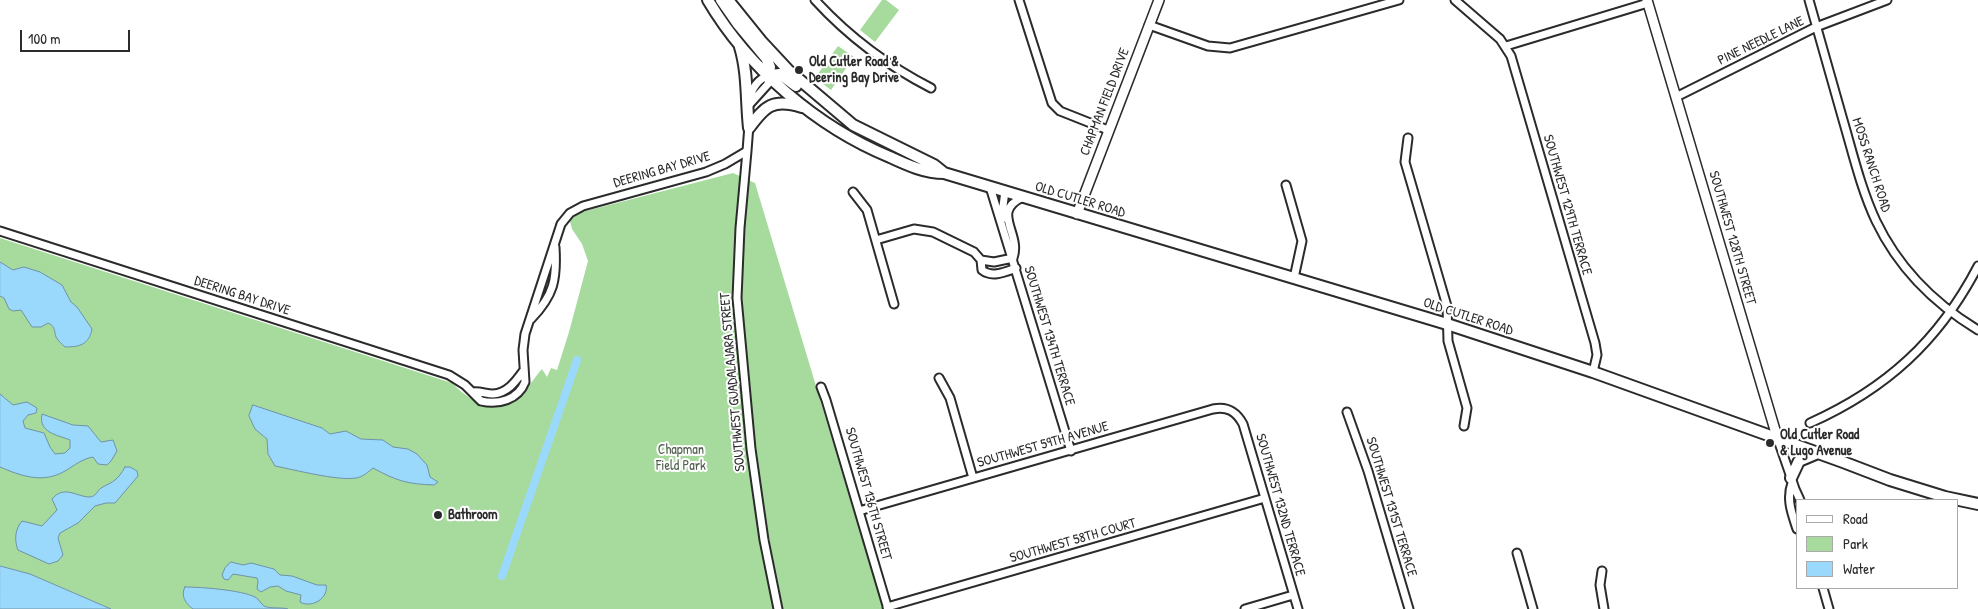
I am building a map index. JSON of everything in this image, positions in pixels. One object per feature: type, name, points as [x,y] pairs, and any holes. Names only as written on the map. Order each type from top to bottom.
[{"type":"main road","points":[[708,0],[740,46],[769,75]]},
{"type":"main road","points":[[721,0],[736,23],[766,58],[770,67],[769,75]]},
{"type":"main road","name":"OLD CUTLER ROAD","points":[[728,0],[750,28],[782,63],[853,125],[934,165],[944,173]]},
{"type":"main road","points":[[740,46],[745,69],[749,128]]},
{"type":"main road","points":[[769,75],[778,74],[786,77],[824,109],[853,125]]},
{"type":"main road","name":"OLD CUTLER ROAD","points":[[769,75],[804,108],[841,133],[875,151],[917,168],[932,173],[944,173],[1447,324],[1593,372],[1915,488],[1978,504]]},
{"type":"main road","points":[[749,128],[761,112],[773,104],[789,103],[804,108]]},
{"type":"main road","points":[[1793,483],[1799,461],[1818,453]]},
{"type":"street","points":[[815,0],[837,22],[877,55],[931,88]]},
{"type":"street","points":[[1019,0],[1052,103],[1060,111],[1108,130]]},
{"type":"street","name":"CHAPMAN FIELD DRIVE","points":[[1077,214],[1159,0]]},
{"type":"street","points":[[1149,25],[1208,46],[1230,48],[1398,0]]},
{"type":"street","points":[[1456,0],[1506,46],[1648,2]]},
{"type":"street","name":"MOSS RANCH ROAD","points":[[1809,0],[1858,169],[1876,220],[1899,258],[1933,298],[1978,330]]},
{"type":"street","name":"PINE NEEDLE LANE","points":[[1676,97],[1816,27],[1887,0]]},
{"type":"street","name":"SOUTHWEST 128TH STREET","points":[[1648,2],[1778,440],[1800,499]]},
{"type":"street","name":"SOUTHWEST 129TH TERRACE","points":[[1506,46],[1515,67],[1594,343],[1597,355],[1593,372]]},
{"type":"street","points":[[747,151],[749,105],[768,84],[769,75]]},
{"type":"street","points":[[1408,138],[1405,162],[1447,306],[1448,341],[1467,408],[1464,426]]},
{"type":"street","name":"DEERING BAY DRIVE","points":[[0,231],[449,375],[473,392],[476,398],[487,402],[501,402],[512,398],[523,387],[525,382],[523,342],[563,221],[576,209],[709,171],[747,151]]},
{"type":"street","name":"SOUTHWEST GUADALAJARA STREET","points":[[747,151],[740,228],[737,298],[752,459],[764,540],[778,609]]},
{"type":"street","points":[[1286,185],[1302,241],[1294,278]]},
{"type":"street","name":"SOUTHWEST 134TH TERRACE","points":[[990,187],[1008,251],[1013,258],[1071,451]]},
{"type":"street","name":"SOUTHWEST 134TH TERRACE","points":[[1005,191],[1004,214],[1016,248],[1013,258]]},
{"type":"street","points":[[854,192],[867,210],[894,304]]},
{"type":"street","points":[[1008,222],[1010,206],[1023,197]]},
{"type":"street","points":[[876,240],[914,229],[929,231],[974,252],[981,260],[982,270],[988,274],[997,274],[1016,268]]},
{"type":"street","name":"DEERING BAY DRIVE","points":[[529,321],[549,297],[556,276],[555,242]]},
{"type":"street","points":[[981,260],[994,262],[1013,258]]},
{"type":"street","points":[[1810,422],[1850,404],[1893,373],[1924,345],[1950,311],[1978,266]]},
{"type":"street","points":[[939,378],[950,398],[974,478]]},
{"type":"street","name":"SOUTHWEST 136TH STREET","points":[[821,387],[888,608]]},
{"type":"street","name":"SOUTHWEST 59TH AVENUE","points":[[859,511],[1213,409],[1224,408],[1233,411]]},
{"type":"street","name":"SOUTHWEST 132ND TERRACE","points":[[1233,411],[1243,424],[1298,609]]},
{"type":"street","name":"SOUTHWEST 131ST TERRACE","points":[[1348,412],[1368,471],[1409,609]]},
{"type":"street","name":"SOUTHWEST 128TH STREET","points":[[1793,483],[1796,499]]},
{"type":"street","name":"SOUTHWEST 128TH STREET","points":[[1793,483],[1789,491],[1796,525]]},
{"type":"street","name":"SOUTHWEST 58TH COURT","points":[[888,608],[1265,498]]},
{"type":"street","points":[[1517,553],[1533,609]]},
{"type":"street","points":[[1601,608],[1600,586],[1602,571]]},
{"type":"street","points":[[1823,589],[1829,609]]},
{"type":"street","points":[[1245,609],[1293,595]]},
{"type":"green space","points":[[882,0],[886,0],[899,10],[875,42],[860,30]]},
{"type":"green space","points":[[838,46],[854,57],[831,90],[815,78]]},
{"type":"green space","name":"Chapman Field Park","points":[[733,173],[755,183],[883,609],[111,609],[30,574],[0,566],[0,238],[452,383],[476,402],[494,406],[512,401],[521,394],[542,369],[547,377],[551,368],[557,370],[588,261],[582,244],[572,229],[570,221],[578,213]]},
{"type":"water","points":[[0,262],[13,270],[24,267],[40,272],[62,285],[71,302],[77,307],[92,329],[86,342],[79,346],[65,347],[56,337],[52,325],[48,323],[41,327],[32,327],[21,310],[13,311],[9,309],[4,298],[0,296]]},
{"type":"water","points":[[0,394],[13,405],[27,402],[37,408],[36,413],[28,415],[23,421],[25,428],[44,433],[55,454],[65,453],[70,448],[70,440],[55,435],[46,429],[43,425],[42,414],[73,425],[88,426],[101,442],[113,440],[117,451],[107,465],[98,464],[93,457],[49,477],[24,476],[0,467]]},
{"type":"water","points":[[253,405],[322,428],[330,434],[346,431],[361,439],[383,440],[393,447],[408,449],[417,454],[427,465],[430,477],[438,482],[434,485],[409,483],[373,468],[361,477],[348,479],[328,477],[275,466],[268,454],[267,439],[255,429],[249,416]]},
{"type":"water","points":[[125,467],[130,467],[137,471],[138,476],[115,503],[95,506],[78,523],[60,533],[58,538],[63,555],[58,561],[49,564],[18,550],[16,535],[22,521],[42,526],[57,510],[52,499],[56,495],[70,492],[89,497],[93,496],[101,488],[117,478]]},
{"type":"water","points":[[231,562],[243,565],[251,563],[274,569],[280,575],[292,576],[317,585],[326,585],[325,594],[315,603],[305,604],[300,602],[301,595],[286,591],[278,586],[270,587],[261,592],[257,589],[257,578],[233,574],[228,580],[224,579],[222,575],[225,568]]},
{"type":"water","points":[[0,566],[30,574],[111,609],[0,609]]},
{"type":"water","points":[[185,587],[240,592],[255,597],[266,607],[288,609],[193,609],[185,600],[183,594]]},
{"type":"waterway","points":[[502,576],[577,360]]},
{"type":"place","name":"Old Cutler Road & Deering Bay Drive","points":[[799,70]]},
{"type":"place","name":"Old Cutler Road & Lugo Avenue","points":[[1770,443]]},
{"type":"place","name":"Bathroom","points":[[438,515]]}]
